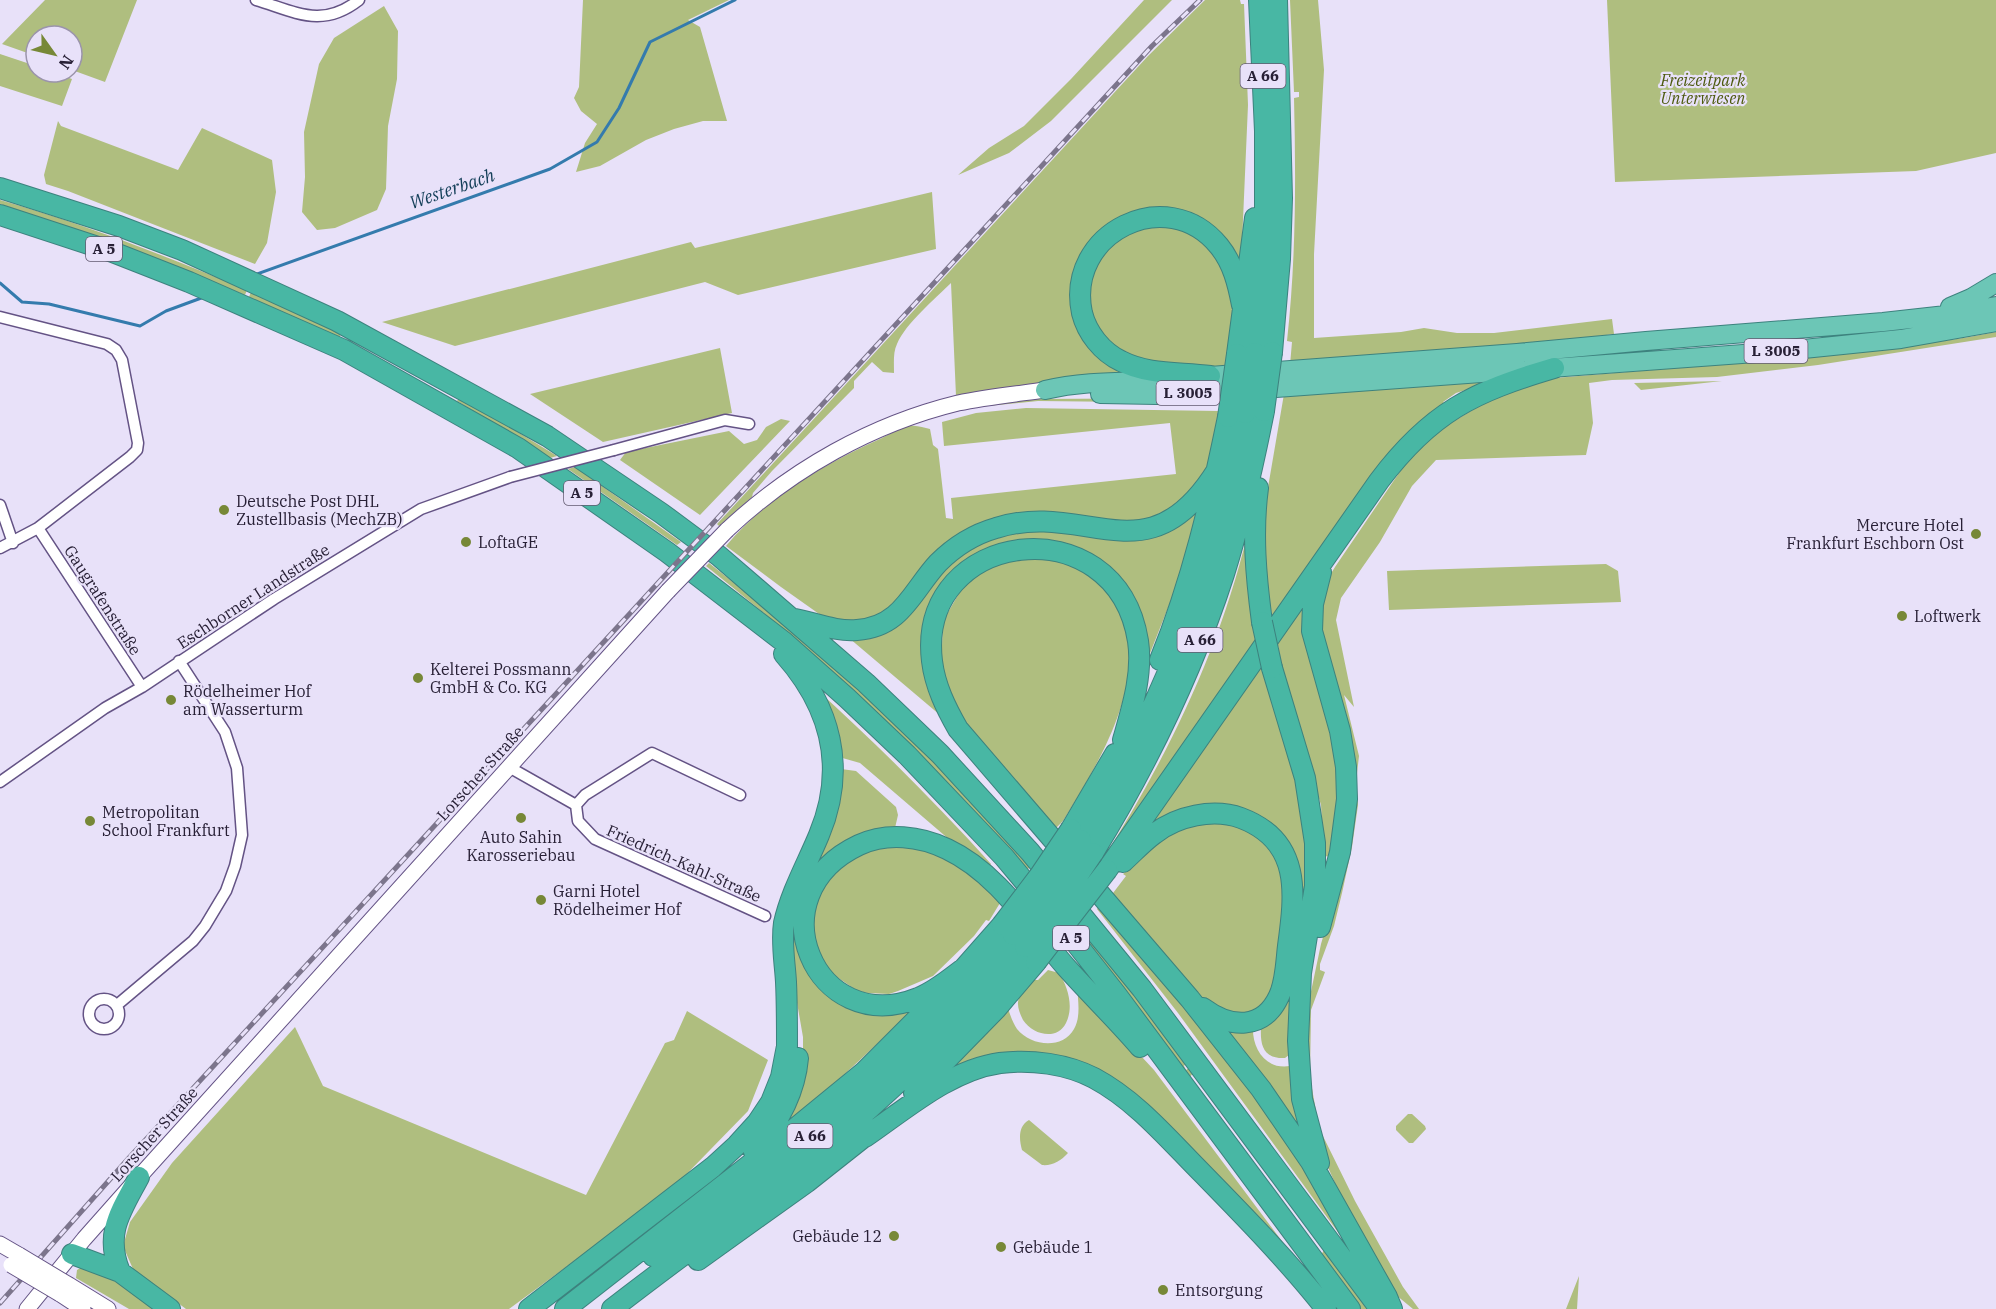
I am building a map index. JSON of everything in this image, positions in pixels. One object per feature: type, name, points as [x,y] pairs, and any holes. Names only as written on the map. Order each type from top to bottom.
[{"type":"highway","name":"A 66","points":[[581,1309],[772,1166],[862,1092],[932,1027],[1062,899],[1082,841],[1139,736],[1186,630],[1222,520],[1246,414],[1255,353],[1265,246],[1265,153],[1259,0]]},
{"type":"highway","name":"A 66","points":[[1255,353],[1280,259],[1282,198],[1277,0]]},
{"type":"highway","points":[[1242,305],[1265,153]]},
{"type":"highway","name":"A 5","points":[[0,188],[129,230],[182,250],[361,333],[547,436],[661,513],[719,556],[866,683],[963,779],[1030,852],[1142,989],[1380,1309]]},
{"type":"highway","name":"A 5","points":[[0,215],[110,251],[214,292],[344,350],[518,448],[667,552],[784,642],[907,755],[1004,857],[1109,986],[1350,1309]]},
{"type":"highway","points":[[1210,376],[1139,369],[1118,360],[1106,351],[1089,331],[1084,318],[1080,291],[1086,265],[1101,242],[1122,226],[1148,218],[1175,219],[1200,229],[1220,247],[1234,271],[1255,353],[1246,414],[1255,506],[1256,579],[1272,668],[1305,778],[1314,833],[1315,886],[1301,973],[1298,1041],[1302,1099],[1327,1189]]},
{"type":"highway","points":[[1883,322],[1959,304],[1996,283]]},
{"type":"highway","name":"L 3005","points":[[1045,390],[1063,386],[1185,380],[1210,376],[1883,322],[1946,315],[1996,306]]},
{"type":"highway","name":"L 3005","points":[[1045,390],[1062,393],[1146,395],[1208,393],[1465,372],[1554,368],[1784,351],[1901,339],[1996,322]]},
{"type":"highway","points":[[1336,1309],[1146,1055],[1065,965],[1005,895],[970,863],[947,849],[925,841],[903,837],[883,838],[864,843],[836,859],[820,875],[810,892],[804,919],[806,947],[814,965],[825,980],[850,998],[872,1005],[902,1003],[919,998],[971,963],[1019,942],[1088,897],[1109,872],[1397,459],[1420,434],[1472,397],[1502,384],[1554,368]]},
{"type":"highway","points":[[792,618],[843,630],[879,626],[896,615],[946,556],[984,532],[1005,525],[1038,521],[1114,531],[1136,531],[1153,528],[1170,521],[1186,510],[1200,495],[1217,470],[1246,414]]},
{"type":"highway","points":[[865,1137],[943,1065],[996,1009],[1040,875],[1082,841],[1123,740],[1154,674],[1180,606],[1200,542],[1217,470]]},
{"type":"highway","points":[[1123,740],[1137,682],[1138,640],[1134,623],[1124,600],[1108,578],[1073,555],[1053,549],[1032,547],[992,556],[968,571],[945,598],[939,609],[934,628],[932,660],[939,691],[958,729],[1190,999],[1262,1089],[1327,1189],[1392,1309]]},
{"type":"highway","points":[[1301,993],[1309,972],[1314,945],[1340,852],[1347,799],[1346,767],[1340,731],[1312,632],[1313,604],[1323,562]]},
{"type":"highway","points":[[529,1309],[737,1146],[757,1123],[777,1088],[785,1061],[787,1028],[784,926],[790,901],[829,809],[832,785],[832,746],[820,708],[809,687],[789,660],[742,611]]},
{"type":"highway","points":[[963,779],[1000,800],[1049,836]]},
{"type":"highway","points":[[1109,872],[1163,828],[1184,819],[1207,814],[1219,813],[1238,817],[1255,825],[1271,837],[1283,853],[1291,872],[1294,903],[1284,983],[1279,996],[1262,1017],[1240,1023],[1227,1022],[1214,1016],[1190,999]]},
{"type":"highway","name":"A 66","points":[[612,1309],[787,1176],[869,1109],[956,1027],[1019,942]]},
{"type":"highway","points":[[565,1309],[788,1135],[864,1072],[900,1038],[971,963]]},
{"type":"highway","points":[[724,1184],[770,1132],[790,1093],[797,1066],[798,1037],[786,982]]},
{"type":"highway","points":[[627,1309],[767,1212],[865,1137],[935,1089],[952,1079],[984,1067],[999,1063],[1025,1062],[1076,1071],[1110,1087],[1151,1120],[1277,1250],[1326,1309]]},
{"type":"highway","points":[[120,1272],[114,1257],[112,1242],[114,1228],[139,1177]]},
{"type":"highway","points":[[72,1254],[120,1272],[170,1309]]},
{"type":"main road","name":"Lorscher Straße","points":[[27,1309],[139,1177],[668,591],[727,530],[781,485],[856,440],[899,422],[942,408],[988,397],[1045,390]]},
{"type":"main road","points":[[0,1244],[10,1259],[64,1290],[108,1309]]},
{"type":"main road","points":[[64,1290],[83,1309]]},
{"type":"street","points":[[256,0],[316,18],[332,16],[358,0]]},
{"type":"street","points":[[0,317],[107,344],[116,350],[122,360],[138,443],[137,450],[130,457],[38,528],[0,548]]},
{"type":"street","name":"Eschborner Landstraße","points":[[0,781],[105,708],[142,687],[274,599],[421,509],[510,477],[726,420],[749,424]]},
{"type":"street","points":[[0,505],[13,543]]},
{"type":"street","name":"Gaugrafenstraße","points":[[38,528],[142,687]]},
{"type":"street","points":[[117,1005],[193,942],[205,926],[226,891],[242,835],[237,768],[225,732],[179,661]]},
{"type":"street","points":[[509,767],[576,805],[585,795],[652,753],[740,795]]},
{"type":"street","name":"Friedrich-Kahl-Straße","points":[[576,805],[578,821],[595,839],[765,916]]},
{"type":"street","points":[[102,999],[112,1001],[117,1005],[118,1020],[114,1025],[99,1028],[92,1022],[89,1015],[96,1001],[102,999]]},
{"type":"green space","points":[[45,0],[137,0],[105,82],[84,74],[84,24],[24,24],[24,52],[2,44]]},
{"type":"green space","points":[[583,0],[729,0],[688,20],[700,27],[727,121],[703,121],[674,129],[646,140],[600,166],[576,172],[585,143],[597,124],[581,111],[574,98],[579,87]]},
{"type":"green space","points":[[1144,0],[1172,0],[1051,121],[1009,153],[958,175],[989,148],[1024,126]]},
{"type":"green space","points":[[1205,0],[1240,0],[1241,4],[1244,4],[1248,105],[1241,266],[1206,224],[1119,221],[1075,308],[1141,374],[956,396],[951,283],[921,312],[901,336],[895,350],[894,373],[883,372],[872,362],[854,381],[854,388],[772,471],[752,497],[719,526],[717,524],[1148,56]]},
{"type":"green space","points":[[1290,0],[1318,0],[1324,70],[1314,254],[1314,338],[1401,332],[1424,328],[1457,333],[1494,333],[1612,319],[1614,334],[1290,365],[1292,342],[1287,341],[1295,220],[1294,98],[1299,97],[1299,92],[1294,92]]},
{"type":"green space","name":"Freizeitpark Unterwiesen","points":[[1607,0],[1996,0],[1996,153],[1916,171],[1615,182]]},
{"type":"green space","points":[[384,6],[398,31],[397,79],[388,126],[386,189],[377,210],[335,228],[317,230],[302,212],[305,177],[304,132],[319,64],[334,38]]},
{"type":"green space","points":[[0,54],[24,62],[24,84],[70,84],[62,106],[0,86]]},
{"type":"green space","points":[[58,121],[61,126],[178,170],[202,128],[272,160],[276,192],[267,243],[255,264],[46,184],[44,175]]},
{"type":"green space","points":[[932,192],[936,249],[738,295],[705,282],[455,346],[382,322],[691,242],[695,248]]},
{"type":"green space","points":[[0,200],[125,241],[247,290],[245,295],[110,241],[0,204]]},
{"type":"green space","points":[[1172,223],[1217,250],[1233,301],[1234,321],[1225,369],[1137,364],[1099,336],[1085,294],[1096,256],[1124,230]]},
{"type":"green space","points":[[251,292],[341,334],[339,338],[249,297]]},
{"type":"green space","points":[[1996,332],[1996,337],[1818,365],[1717,377],[1612,380],[1589,383],[1593,423],[1586,455],[1436,460],[1412,486],[1380,542],[1341,598],[1336,620],[1354,707],[1344,695],[1359,756],[1356,782],[1358,805],[1342,893],[1334,926],[1320,964],[1320,970],[1325,972],[1311,1010],[1310,1077],[1319,1128],[1355,1201],[1403,1287],[1419,1309],[1413,1309],[1390,1290],[1350,1217],[1327,1165],[1308,1102],[1306,1058],[1309,1001],[1321,944],[1347,855],[1319,625],[1327,580],[1414,451],[1452,417],[1456,420],[1479,406],[1477,402],[1534,382],[1555,378],[1832,355]]},
{"type":"green space","points":[[720,348],[732,413],[603,442],[530,394]]},
{"type":"green space","points":[[1516,374],[1456,393],[1443,402],[1446,405],[1272,616],[1262,558],[1265,505],[1284,394]]},
{"type":"green space","points":[[1722,381],[1641,390],[1634,383]]},
{"type":"green space","points":[[460,397],[557,456],[550,458],[457,401]]},
{"type":"green space","points":[[1220,398],[1220,403],[1038,401],[978,407],[945,414],[970,406],[1030,399]]},
{"type":"green space","points":[[1026,408],[1218,411],[1211,459],[1198,488],[1150,522],[996,520],[876,622],[829,621],[726,546],[760,512],[798,483],[839,459],[907,426],[930,429],[933,445],[938,449],[946,518],[953,519],[951,498],[1176,474],[1170,423],[944,446],[942,422],[976,413]]},
{"type":"green space","points":[[781,419],[790,421],[700,515],[620,460],[626,452],[729,431],[744,444],[757,440],[766,427]]},
{"type":"green space","points":[[575,467],[681,542],[677,545],[568,469]]},
{"type":"green space","points":[[1199,507],[1177,585],[1141,676],[1125,589],[1032,542],[940,594],[940,715],[849,638],[866,634],[949,560],[1010,528],[1110,535]]},
{"type":"green space","points":[[1247,536],[1259,646],[1101,862],[1147,785],[1188,705],[1221,622]]},
{"type":"green space","points":[[1055,557],[1092,576],[1115,604],[1127,634],[1129,666],[1123,699],[1112,731],[1080,793],[1063,821],[1052,832],[964,724],[941,670],[943,621],[962,588],[986,568],[1012,558]]},
{"type":"green space","points":[[709,563],[793,632],[902,730],[1031,866],[1027,870],[952,788],[874,710],[706,566]]},
{"type":"green space","points":[[1606,564],[1618,571],[1621,602],[1389,610],[1387,571]]},
{"type":"green space","points":[[1311,593],[1339,757],[1338,803],[1332,857],[1324,856],[1321,805],[1280,670],[1282,668],[1277,640]]},
{"type":"green space","points":[[1262,662],[1289,737],[1310,848],[1289,1033],[1289,1055],[1285,1058],[1272,1056],[1264,1050],[1261,1027],[1263,1028],[1265,1018],[1272,1011],[1295,868],[1235,811],[1138,841]]},
{"type":"green space","points":[[815,688],[861,730],[970,841],[991,864],[986,871],[860,763],[839,757]]},
{"type":"green space","points":[[841,769],[856,771],[896,807],[898,815],[895,828],[876,834],[800,904],[831,991],[922,1000],[853,1067],[781,1129],[803,1054],[803,1037],[791,968],[789,931]]},
{"type":"green space","points":[[1228,822],[1258,836],[1274,855],[1281,869],[1288,905],[1270,1003],[1240,1019],[1201,1002],[1110,897],[1126,876],[1123,874],[1161,838],[1192,823]]},
{"type":"green space","points":[[895,843],[923,847],[965,868],[1000,903],[989,921],[986,920],[974,936],[933,976],[889,994],[867,993],[856,990],[834,975],[818,956],[811,933],[817,891],[827,875],[868,849]]},
{"type":"green space","points":[[1101,904],[1262,1095],[1345,1232],[1340,1235],[1178,1013],[1097,909]]},
{"type":"green space","points":[[1083,929],[1186,1063],[1184,1066],[1186,1070],[1189,1068],[1193,1073],[1190,1077],[1079,931]]},
{"type":"green space","points":[[1048,970],[1059,973],[1065,984],[1070,1010],[1062,1029],[1045,1034],[1027,1025],[1021,1015],[1018,1001],[1026,988]]},
{"type":"green space","points":[[1077,987],[1154,1070],[1299,1264],[1144,1108],[1047,1060],[937,1083],[1008,1008],[1017,1029],[1030,1039],[1054,1043],[1069,1036],[1078,1019]]},
{"type":"green space","points":[[687,1011],[768,1060],[748,1111],[672,1189],[509,1309],[186,1309],[133,1269],[123,1246],[130,1222],[172,1163],[295,1027],[323,1086],[586,1195],[665,1043],[674,1040]]},
{"type":"green space","points":[[1225,1027],[1253,1027],[1255,1043],[1262,1056],[1274,1065],[1290,1066],[1295,1102],[1305,1140],[1273,1091]]},
{"type":"green space","points":[[1408,1114],[1412,1114],[1426,1129],[1413,1143],[1409,1143],[1396,1130],[1396,1126]]},
{"type":"green space","points":[[1029,1120],[1068,1153],[1056,1162],[1042,1165],[1022,1150],[1020,1133]]},
{"type":"green space","points":[[1324,1250],[1368,1309],[1361,1309],[1321,1255]]},
{"type":"green space","points":[[82,1267],[104,1271],[160,1309],[129,1309],[76,1278],[77,1270]]},
{"type":"green space","points":[[1579,1276],[1577,1309],[1566,1309]]},
{"type":"waterway","name":"Westerbach","points":[[254,275],[550,169],[597,142],[619,108],[650,42],[735,0]]},
{"type":"waterway","points":[[0,283],[22,302],[49,304],[140,326],[166,311],[204,297]]},
{"type":"railway","points":[[0,1303],[128,1159],[1152,46],[1200,0]]},
{"type":"place","name":"Deutsche Post DHL Zustellbasis (MechZB)","points":[[224,510]]},
{"type":"place","name":"Mercure Hotel Frankfurt Eschborn Ost","points":[[1976,534]]},
{"type":"place","name":"LoftaGE","points":[[466,542]]},
{"type":"place","name":"Loftwerk","points":[[1902,616]]},
{"type":"place","name":"Kelterei Possmann GmbH & Co. KG","points":[[418,678]]},
{"type":"place","name":"Rödelheimer Hof am Wasserturm","points":[[171,700]]},
{"type":"place","name":"Auto Sahin Karosseriebau","points":[[521,818]]},
{"type":"place","name":"Metropolitan School Frankfurt","points":[[90,821]]},
{"type":"place","name":"Garni Hotel Rödelheimer Hof","points":[[541,900]]},
{"type":"place","name":"Gebäude 12","points":[[894,1236]]},
{"type":"place","name":"Gebäude 1","points":[[1001,1247]]},
{"type":"place","name":"Entsorgung","points":[[1163,1290]]}]
